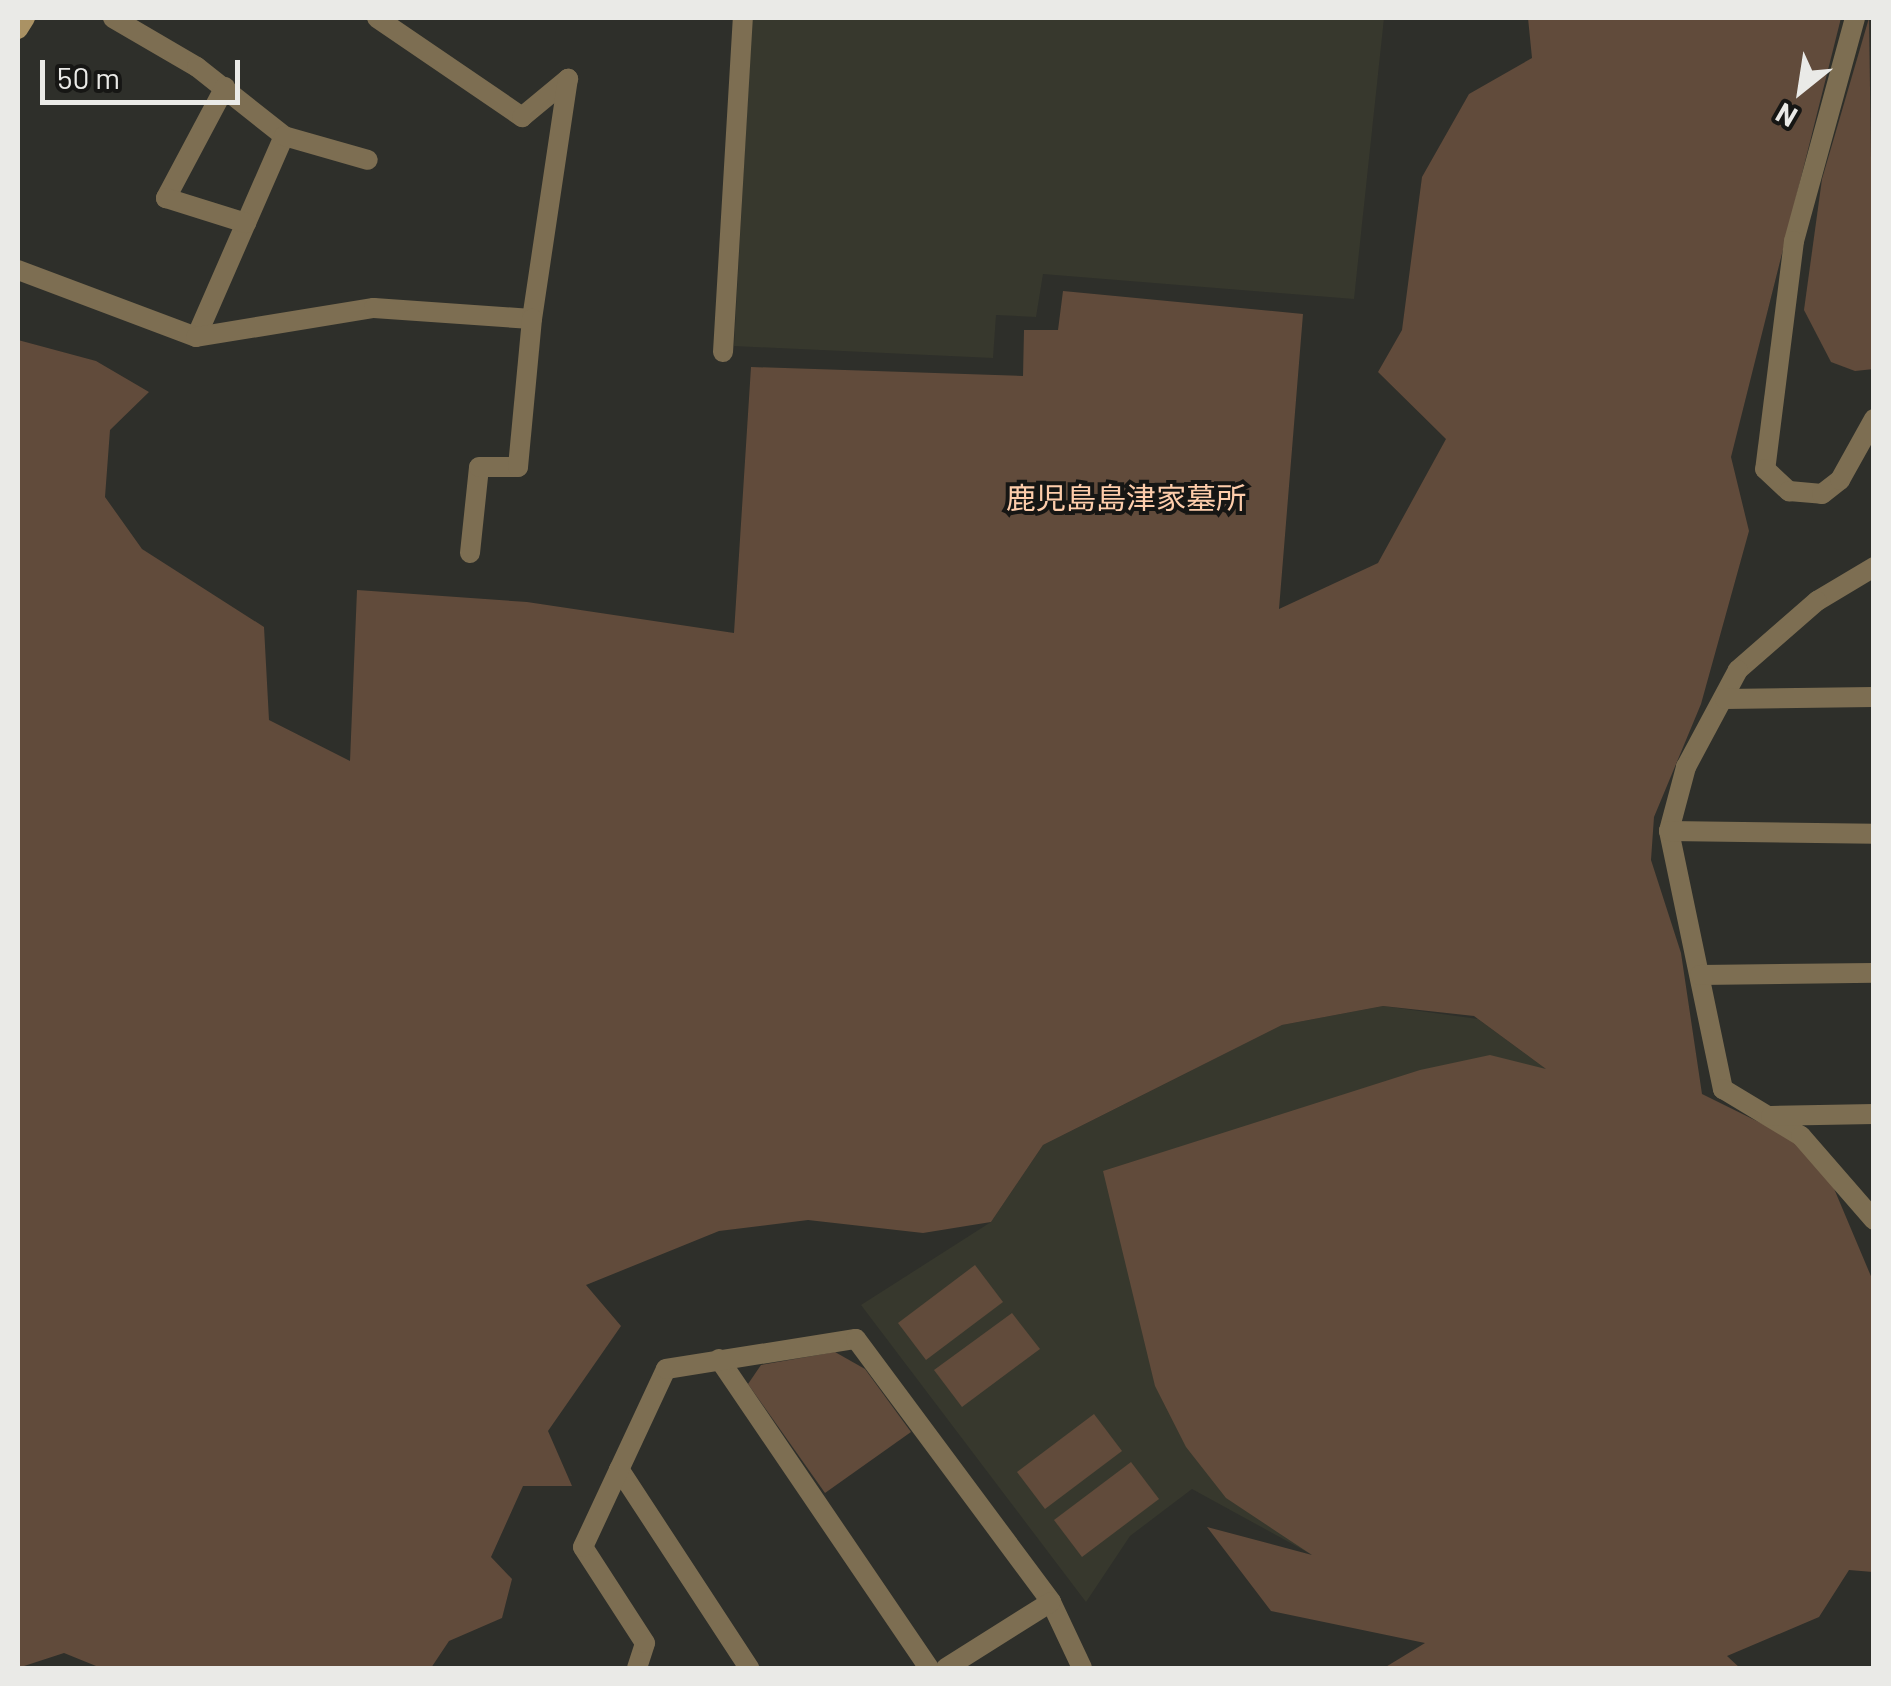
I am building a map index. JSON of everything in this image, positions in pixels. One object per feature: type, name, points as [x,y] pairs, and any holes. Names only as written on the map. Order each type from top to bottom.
[{"type":"street","points":[[18,29],[25,18]]},
{"type":"street","points":[[113,18],[225,87],[284,136],[368,160]]},
{"type":"street","points":[[377,18],[522,117],[568,79],[532,319],[518,467],[479,466],[470,553]]},
{"type":"street","points":[[724,352],[743,18]]},
{"type":"street","points":[[1855,18],[1794,241],[1765,469],[1789,491],[1822,494],[1840,480],[1874,420]]},
{"type":"street","points":[[225,87],[166,198],[246,223]]},
{"type":"street","points":[[196,337],[284,136]]},
{"type":"street","points":[[18,270],[196,337],[374,308],[532,319]]},
{"type":"street","points":[[1874,567],[1766,640],[1724,699],[1686,767],[1669,830],[1723,1089],[1838,1169],[1874,1220]]},
{"type":"street","points":[[1724,699],[1874,698]]},
{"type":"street","points":[[1669,830],[1874,834]]},
{"type":"street","points":[[1700,974],[1874,973]]},
{"type":"street","points":[[1765,1116],[1874,1114]]},
{"type":"street","points":[[637,1668],[646,1644],[583,1547],[666,1370],[856,1338],[1051,1602],[1082,1668]]},
{"type":"street","points":[[719,1359],[929,1668]]},
{"type":"street","points":[[619,1469],[749,1668]]},
{"type":"street","points":[[946,1668],[1051,1602]]},
{"type":"shaded area","points":[[752,18],[1384,18],[1354,299],[1043,274],[1036,317],[996,315],[993,358],[734,346]]},
{"type":"shaded area","points":[[1383,1006],[1478,1019],[1549,1071],[1316,1557],[1192,1489],[1130,1536],[1086,1602],[861,1305],[991,1222],[1043,1145],[1282,1025]]},
{"type":"green space","name":"鹿児島島津家墓所","points":[[1528,18],[1841,18],[1731,457],[1749,531],[1701,704],[1654,817],[1651,860],[1681,953],[1702,1094],[1791,1138],[1827,1172],[1873,1281],[1873,1572],[1849,1570],[1819,1617],[1727,1656],[1740,1668],[1384,1668],[1425,1643],[1271,1611],[1207,1527],[1312,1555],[1226,1498],[1186,1447],[1155,1386],[1103,1171],[1420,1070],[1490,1055],[1546,1069],[1474,1016],[1383,1006],[1282,1025],[1043,1145],[991,1222],[923,1233],[808,1220],[719,1231],[586,1285],[621,1326],[548,1431],[572,1486],[523,1486],[491,1557],[512,1579],[502,1618],[449,1641],[431,1668],[101,1668],[64,1653],[18,1668],[18,340],[96,361],[149,392],[110,430],[105,497],[142,549],[264,627],[269,720],[350,761],[357,590],[527,602],[734,633],[751,367],[1023,376],[1024,330],[1058,330],[1063,291],[1303,314],[1279,609],[1378,563],[1446,439],[1378,372],[1402,330],[1422,177],[1469,94],[1532,58]]},
{"type":"green space","points":[[1869,18],[1874,369],[1855,371],[1831,362],[1804,310],[1822,179]]},
{"type":"green space","points":[[975,1265],[1003,1302],[926,1360],[898,1323]]},
{"type":"green space","points":[[1012,1313],[1040,1349],[962,1407],[934,1370]]},
{"type":"green space","points":[[835,1352],[865,1369],[911,1432],[825,1493],[748,1384],[761,1365]]},
{"type":"green space","points":[[1094,1414],[1122,1451],[1045,1509],[1017,1472]]},
{"type":"green space","points":[[1131,1462],[1159,1499],[1082,1557],[1054,1520]]}]
